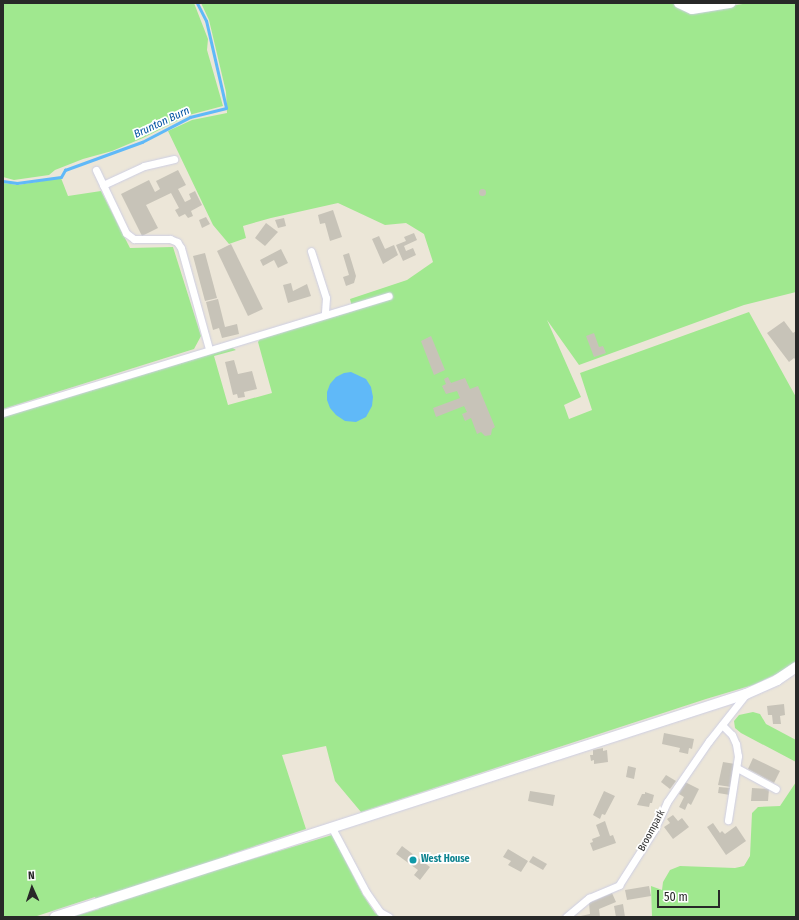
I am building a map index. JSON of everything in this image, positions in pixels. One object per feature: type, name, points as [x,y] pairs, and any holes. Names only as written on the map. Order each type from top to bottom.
[{"type":"main road","points":[[679,3],[692,9],[730,3]]},
{"type":"main road","points":[[55,917],[746,694],[777,680],[796,667]]},
{"type":"street","points":[[103,185],[144,166],[174,159]]},
{"type":"street","points":[[96,170],[126,234],[134,239],[170,239],[177,242],[181,248],[209,349]]},
{"type":"street","points":[[311,251],[326,298],[325,314]]},
{"type":"street","points":[[3,413],[209,349],[389,296]]},
{"type":"street","name":"Broompark","points":[[566,917],[589,898],[619,885],[654,830],[667,802],[709,741],[746,694]]},
{"type":"street","points":[[722,725],[732,735],[736,744],[738,756],[728,820]]},
{"type":"street","points":[[737,768],[776,789]]},
{"type":"street","points":[[332,828],[366,892],[380,912],[389,917]]},
{"type":"green space","points":[[3,3],[194,3],[208,39],[207,50],[223,106],[189,115],[143,138],[112,151],[83,159],[55,170],[49,175],[14,180],[3,177]]},
{"type":"green space","points":[[201,3],[673,3],[692,12],[749,3],[796,3],[796,292],[744,305],[579,365],[547,320],[581,397],[564,405],[569,419],[592,410],[580,373],[749,312],[796,397],[796,661],[781,672],[753,685],[361,812],[335,781],[326,746],[282,755],[306,829],[228,855],[232,865],[332,835],[363,895],[375,913],[384,917],[72,917],[99,909],[95,897],[34,917],[3,917],[3,417],[187,358],[231,347],[236,350],[214,356],[228,405],[272,393],[258,342],[261,337],[353,311],[350,299],[407,280],[433,262],[424,234],[406,223],[385,225],[338,203],[243,226],[246,238],[229,244],[213,225],[168,131],[192,120],[227,113],[226,92],[209,20]]},
{"type":"green space","points":[[61,178],[68,196],[101,191],[130,248],[173,247],[201,336],[194,349],[3,409],[3,183],[18,185]]},
{"type":"green space","points":[[753,712],[760,714],[766,724],[796,740],[796,762],[741,733],[735,728],[734,721],[739,715]]},
{"type":"green space","points":[[796,782],[796,917],[652,917],[651,886],[662,890],[663,882],[670,870],[680,866],[735,868],[744,866],[750,856],[752,813],[758,807],[780,806]]},
{"type":"water","points":[[351,372],[366,379],[371,387],[373,397],[372,406],[366,417],[356,422],[345,421],[336,415],[330,408],[327,400],[327,392],[330,384],[336,377],[344,373]]},
{"type":"building","points":[[178,170],[186,185],[178,189],[185,202],[191,199],[189,194],[195,191],[202,205],[191,211],[193,216],[188,218],[185,214],[179,217],[175,210],[179,208],[171,193],[146,205],[158,228],[142,236],[121,194],[149,180],[155,192],[160,189],[156,181]]},
{"type":"building","points":[[482,189],[485,192],[482,195],[479,192]]},
{"type":"building","points":[[333,210],[342,237],[330,241],[325,223],[320,224],[318,215]]},
{"type":"building","points":[[206,217],[210,224],[202,228],[199,220]]},
{"type":"building","points":[[284,218],[286,226],[278,228],[275,220]]},
{"type":"building","points":[[266,223],[278,232],[265,246],[255,238]]},
{"type":"building","points":[[414,233],[417,240],[404,246],[406,251],[413,248],[416,255],[403,261],[396,245],[406,241],[404,237]]},
{"type":"building","points":[[379,236],[385,249],[394,245],[398,255],[383,264],[372,239]]},
{"type":"building","points":[[231,244],[263,309],[248,316],[217,251]]},
{"type":"building","points":[[281,249],[288,263],[278,268],[274,260],[263,266],[260,260]]},
{"type":"building","points":[[205,253],[217,298],[205,301],[193,256]]},
{"type":"building","points":[[349,253],[356,276],[354,283],[346,286],[343,277],[349,275],[343,255]]},
{"type":"building","points":[[291,283],[293,291],[307,284],[311,296],[288,303],[283,285]]},
{"type":"building","points":[[218,299],[225,327],[237,324],[239,334],[222,338],[219,328],[213,330],[206,302]]},
{"type":"building","points":[[784,321],[793,333],[796,331],[796,360],[794,358],[789,362],[767,333]]},
{"type":"building","points":[[594,333],[599,347],[603,346],[606,353],[594,357],[586,336]]},
{"type":"building","points":[[431,336],[445,370],[434,375],[421,341]]},
{"type":"building","points":[[234,360],[238,374],[252,371],[257,389],[244,392],[245,397],[238,398],[237,394],[233,395],[225,362]]},
{"type":"building","points":[[448,377],[451,383],[465,378],[470,389],[478,386],[495,427],[492,429],[491,435],[485,436],[481,432],[477,434],[471,418],[465,421],[462,414],[467,412],[464,406],[436,417],[433,408],[460,398],[457,391],[446,394],[442,386],[446,384],[444,379]]},
{"type":"building","points":[[784,704],[785,715],[780,716],[781,724],[773,724],[772,715],[768,715],[767,706]]},
{"type":"building","points":[[664,733],[694,739],[692,749],[689,748],[688,754],[679,752],[680,748],[662,744]]},
{"type":"building","points":[[603,748],[603,751],[607,750],[608,762],[594,764],[594,760],[591,761],[590,755],[593,755],[593,750]]},
{"type":"building","points":[[753,758],[780,771],[774,783],[748,769]]},
{"type":"building","points":[[723,762],[735,764],[731,787],[718,785]]},
{"type":"building","points":[[628,766],[636,768],[634,779],[626,777]]},
{"type":"building","points":[[666,775],[676,781],[670,789],[661,782]]},
{"type":"building","points":[[685,782],[699,789],[691,805],[688,803],[685,810],[679,807],[684,797],[679,794]]},
{"type":"building","points":[[719,787],[731,788],[730,795],[718,793]]},
{"type":"building","points":[[752,788],[769,789],[768,801],[751,801]]},
{"type":"building","points":[[530,791],[555,795],[553,806],[528,801]]},
{"type":"building","points":[[604,791],[615,796],[605,815],[602,814],[600,819],[593,815]]},
{"type":"building","points":[[645,792],[654,795],[652,803],[650,803],[649,807],[637,805],[642,794],[645,794]]},
{"type":"building","points":[[673,815],[678,821],[682,818],[689,827],[673,839],[664,827],[670,823],[667,819]]},
{"type":"building","points":[[605,821],[610,836],[613,835],[616,843],[593,851],[590,843],[593,842],[592,839],[600,836],[596,825]]},
{"type":"building","points":[[713,823],[720,833],[722,831],[725,834],[736,826],[746,841],[726,855],[707,827]]},
{"type":"building","name":"West House","points":[[402,846],[430,867],[420,880],[414,875],[418,870],[396,854]]},
{"type":"building","points":[[508,849],[528,861],[521,872],[508,865],[511,861],[503,857]]},
{"type":"building","points":[[533,856],[547,864],[543,870],[529,862]]},
{"type":"building","points":[[649,886],[651,896],[627,900],[625,890]]},
{"type":"building","points":[[612,893],[616,902],[599,909],[600,917],[576,917],[590,914],[589,903]]},
{"type":"building","points":[[623,904],[625,917],[616,917],[614,906]]},
{"type":"waterway","name":"Brunton Burn","points":[[3,181],[17,183],[61,177],[65,170],[142,142],[190,117],[226,108],[206,21],[197,3]]},
{"type":"place","name":"West House","points":[[413,860]]}]
